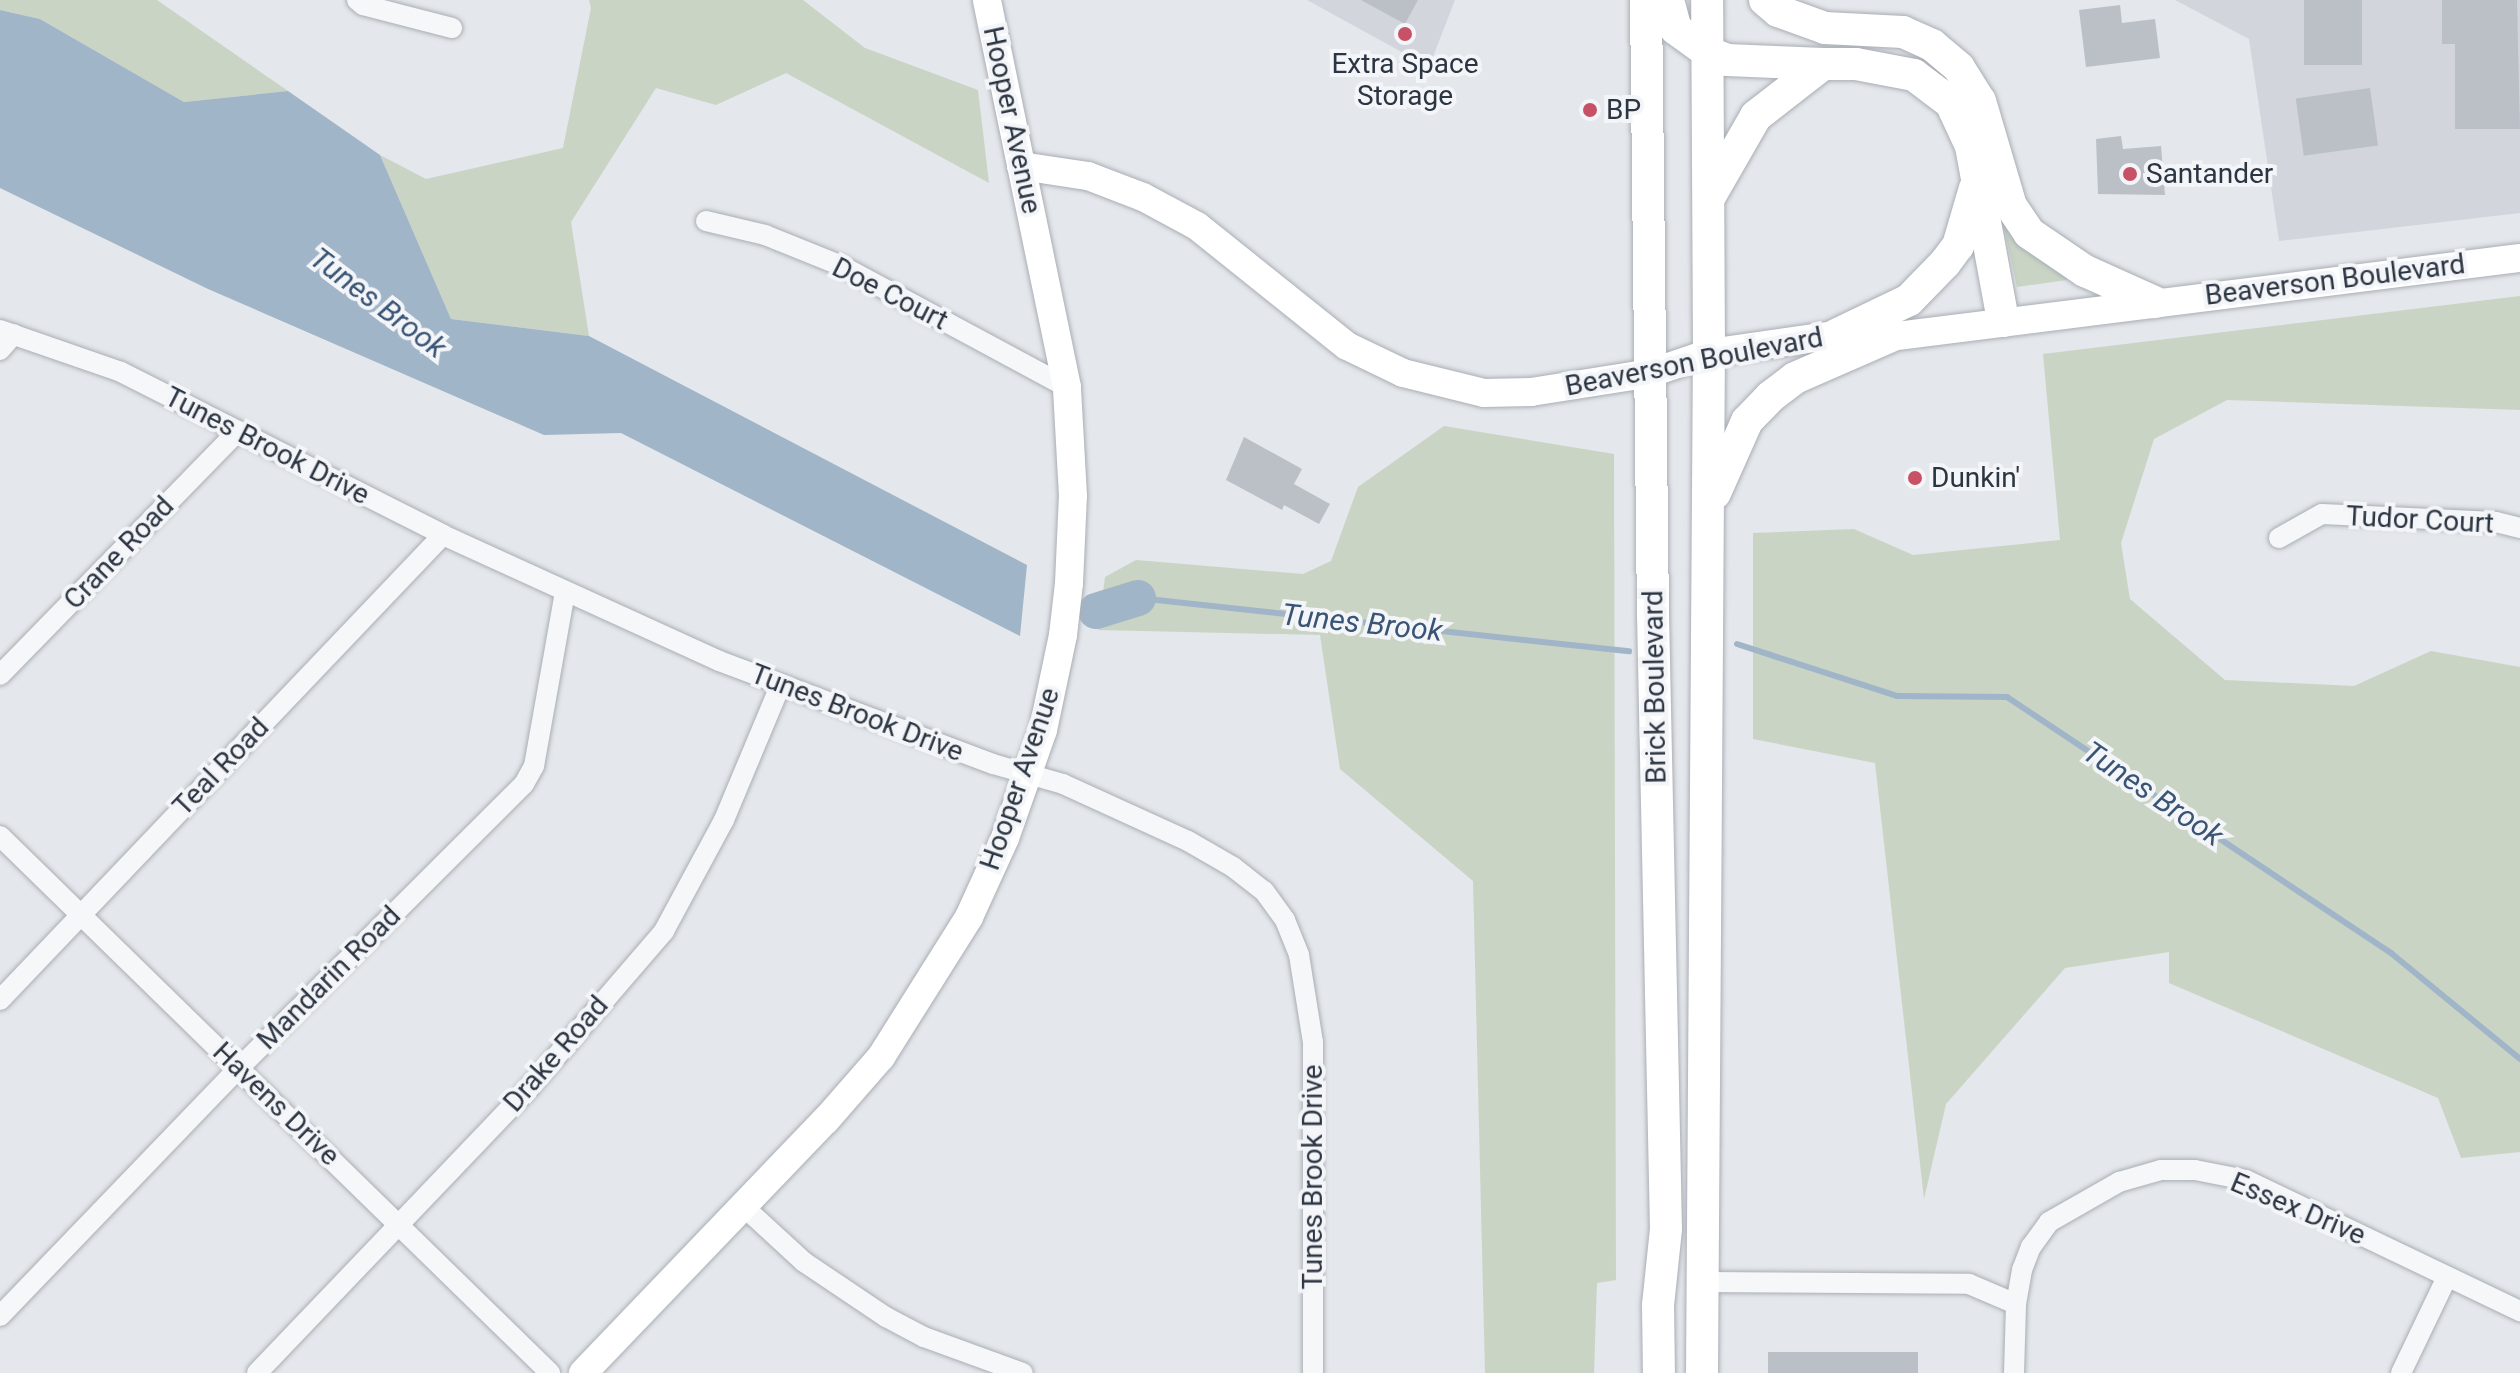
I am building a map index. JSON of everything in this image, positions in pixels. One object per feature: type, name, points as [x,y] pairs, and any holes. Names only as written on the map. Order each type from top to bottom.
[{"type":"main road","name":"Hooper Avenue","points":[[583,1373],[881,1057],[926,991],[969,917],[1005,838],[1029,771],[1055,672],[1069,583],[1073,496],[1067,387],[987,0]]},
{"type":"main road","name":"Brick Boulevard","points":[[1646,0],[1666,1229],[1658,1305],[1659,1373]]},
{"type":"main road","points":[[1668,0],[1676,29],[1709,53],[1727,60],[1891,68],[1931,85],[1951,103],[1971,146],[2003,321]]},
{"type":"main road","name":"Brick Boulevard","points":[[1702,1373],[1709,353],[1707,0]]},
{"type":"main road","points":[[1765,0],[1778,11],[1825,28],[1903,32],[1932,45],[1959,68],[1980,101],[2011,206],[2029,233],[2085,271],[2154,302]]},
{"type":"main road","points":[[1707,203],[1745,130],[1756,116],[1823,64]]},
{"type":"main road","name":"Beaverson Boulevard","points":[[1021,166],[1088,176],[1143,197],[1197,226],[1347,346],[1403,373],[1484,393],[1531,392],[1651,373],[1709,353],[1836,335],[1889,337],[2520,258]]},
{"type":"main road","points":[[1836,335],[1909,300],[1945,263],[1958,246],[1977,181]]},
{"type":"main road","points":[[1708,515],[1728,458],[1747,421],[1770,397],[1795,378],[1889,337]]},
{"type":"main road","points":[[1666,1229],[1677,1251],[1702,1282]]},
{"type":"street","points":[[357,0],[363,5],[452,28]]},
{"type":"street","name":"Doe Court","points":[[706,221],[765,235],[842,266],[1067,387]]},
{"type":"street","name":"Tunes Brook Drive","points":[[5,338],[121,372],[443,535],[565,592],[719,661],[993,764],[1029,771],[1188,841],[1233,867],[1264,891],[1285,920],[1299,955],[1313,1042],[1313,1373]]},
{"type":"street","name":"Crane Road","points":[[0,675],[238,431]]},
{"type":"street","name":"Tudor Court","points":[[2279,538],[2322,514],[2496,522],[2520,528]]},
{"type":"street","name":"Teal Road","points":[[0,1000],[443,535]]},
{"type":"street","name":"Mandarin Road","points":[[0,1316],[239,1068],[524,784],[534,766],[565,592]]},
{"type":"street","name":"Drake Road","points":[[257,1373],[530,1087],[664,931],[724,820],[781,684]]},
{"type":"street","name":"Havens Drive","points":[[0,836],[550,1373]]},
{"type":"street","name":"Essex Drive","points":[[2014,1373],[2016,1304],[2031,1247],[2049,1222],[2119,1182],[2161,1170],[2195,1170],[2246,1180],[2520,1311]]},
{"type":"street","points":[[743,1206],[804,1262],[886,1317],[924,1337],[1023,1373]]},
{"type":"street","points":[[2401,1373],[2447,1277]]},
{"type":"street","points":[[1702,1282],[1969,1284],[2016,1304]]},
{"type":"shaded area","name":"Extra Space Storage","points":[[1307,0],[1455,0],[1429,67]]},
{"type":"shaded area","points":[[2175,0],[2520,0],[2520,213],[2279,241],[2249,39]]},
{"type":"green space","points":[[0,0],[157,0],[288,91],[184,102],[40,19],[0,10]]},
{"type":"green space","points":[[589,0],[803,0],[865,48],[978,90],[989,183],[786,73],[716,105],[656,88],[571,222],[589,336],[451,319],[380,155],[426,179],[563,148],[591,8]]},
{"type":"green space","points":[[1998,200],[2069,276],[2067,280],[2017,287]]},
{"type":"green space","points":[[2520,296],[2520,410],[2227,400],[2154,439],[2121,543],[2130,599],[2225,680],[2354,686],[2431,651],[2520,667],[2520,1152],[2461,1158],[2438,1098],[2169,983],[2169,952],[2065,968],[1946,1104],[1924,1199],[1875,763],[1753,739],[1753,533],[1854,529],[1913,555],[2060,540],[2043,354]]},
{"type":"green space","points":[[1444,426],[1614,454],[1616,1280],[1597,1283],[1594,1373],[1485,1373],[1473,881],[1340,769],[1320,635],[1098,630],[1105,577],[1136,560],[1303,574],[1331,561],[1358,487]]},
{"type":"water","points":[[0,10],[40,19],[184,102],[288,91],[380,155],[451,319],[589,336],[1027,565],[1020,636],[621,433],[544,435],[208,289],[0,188]]},
{"type":"building","points":[[1361,0],[1418,0],[1405,24]]},
{"type":"building","points":[[2304,0],[2362,0],[2362,65],[2304,65]]},
{"type":"building","points":[[2442,0],[2517,0],[2520,129],[2455,129],[2455,44],[2442,44]]},
{"type":"building","points":[[2120,5],[2122,23],[2155,19],[2160,58],[2086,67],[2079,10]]},
{"type":"building","points":[[2370,88],[2378,145],[2304,156],[2296,98]]},
{"type":"building","name":"Santander","points":[[2121,136],[2123,149],[2161,146],[2165,195],[2098,194],[2096,139]]},
{"type":"building","points":[[1244,437],[1302,469],[1294,484],[1330,504],[1319,524],[1284,505],[1282,510],[1226,480]]},
{"type":"building","points":[[1768,1352],[1918,1352],[1918,1373],[1768,1373]]},
{"type":"waterway","name":"Tunes Brook","points":[[1138,598],[1629,651]]},
{"type":"waterway","name":"Tunes Brook","points":[[1096,611],[1138,598]]},
{"type":"waterway","name":"Tunes Brook","points":[[1737,644],[1897,696],[2007,697],[2391,953],[2520,1059]]},
{"type":"place","name":"Extra Space Storage","points":[[1405,34]]},
{"type":"place","name":"BP","points":[[1590,110]]},
{"type":"place","name":"Santander","points":[[2130,174]]},
{"type":"place","name":"Dunkin'","points":[[1915,478]]}]
